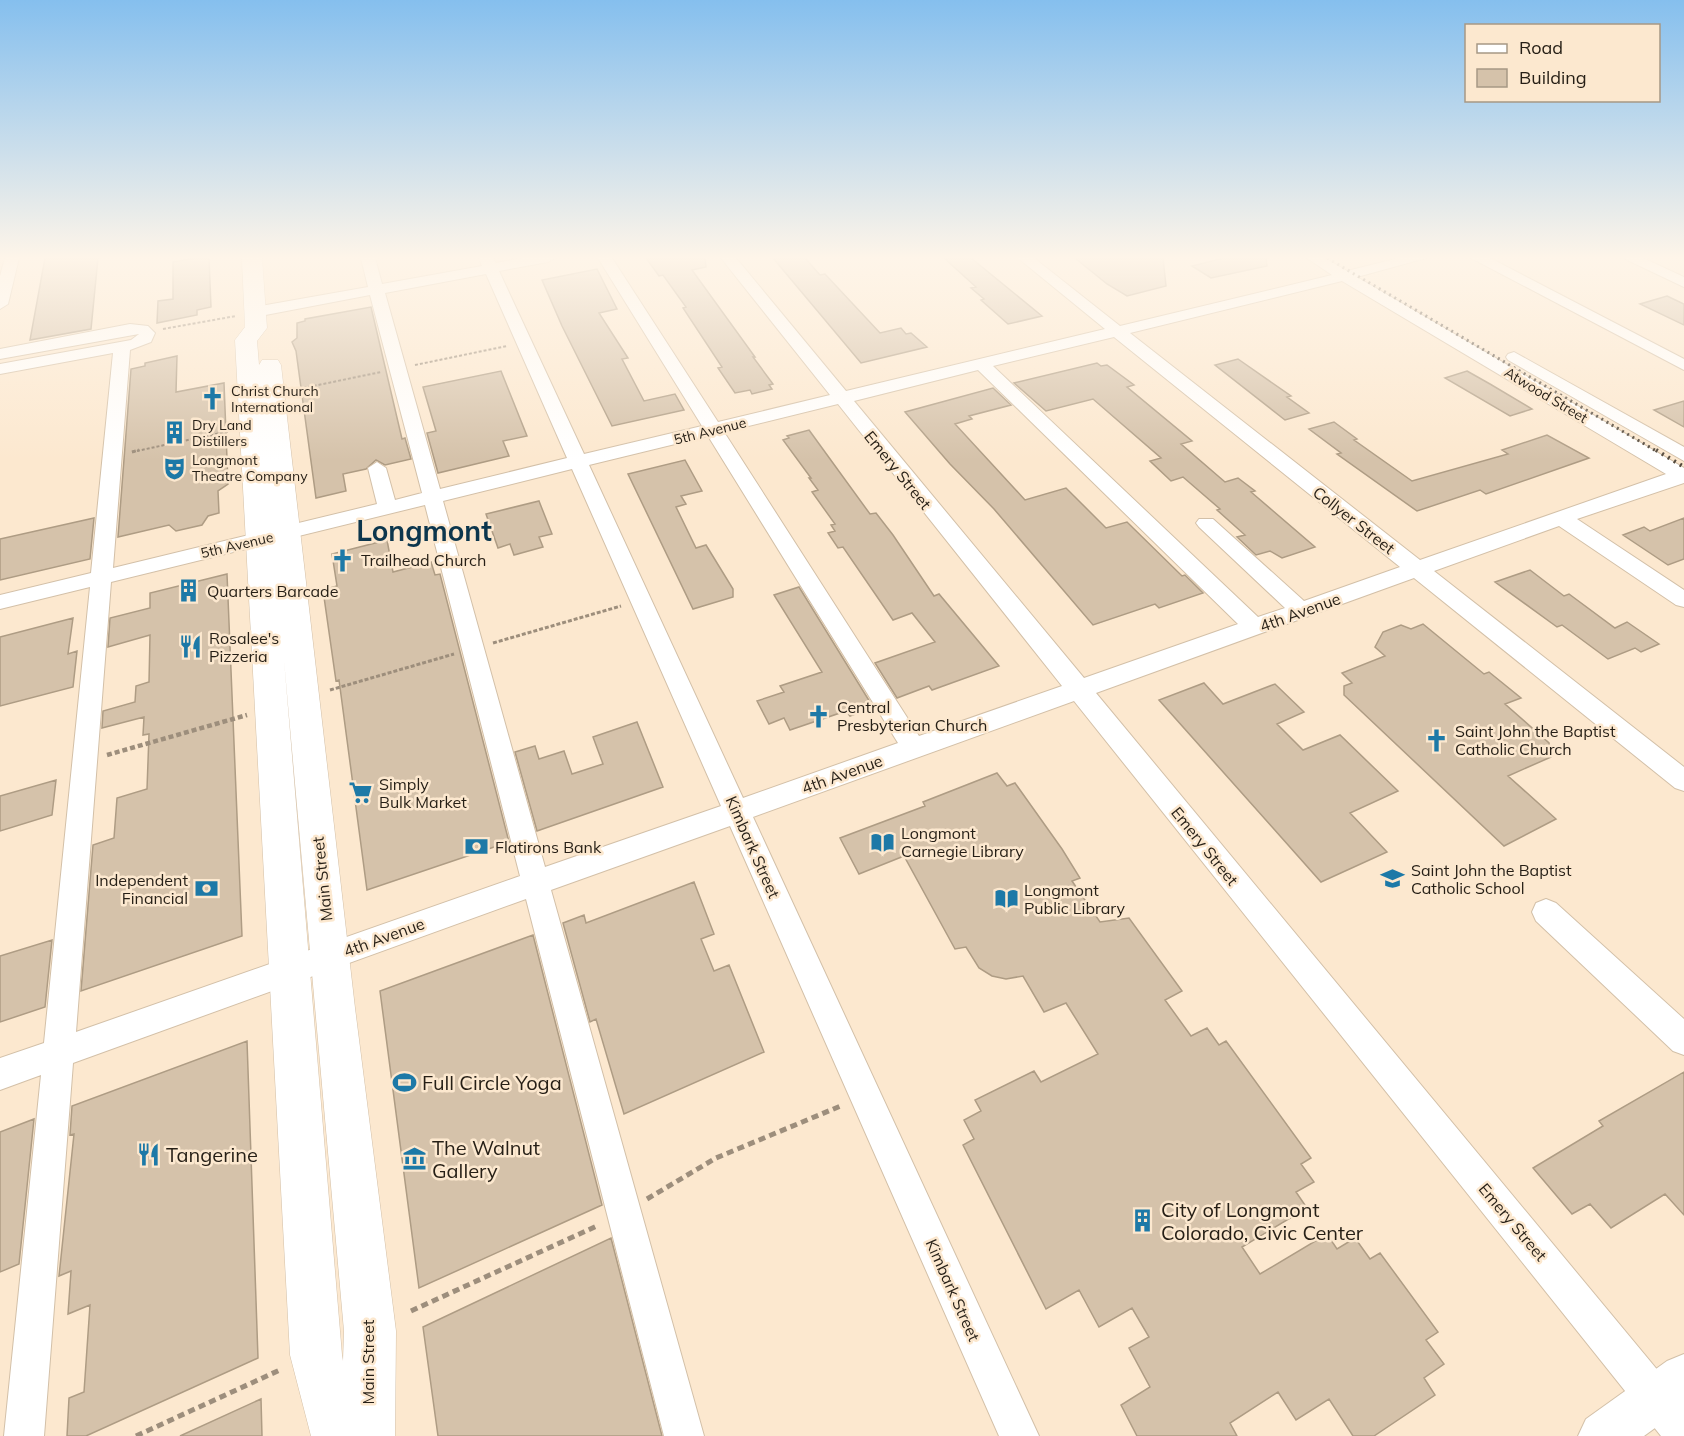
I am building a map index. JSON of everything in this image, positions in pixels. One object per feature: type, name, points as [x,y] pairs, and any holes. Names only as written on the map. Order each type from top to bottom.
[{"type":"highway","name":"Main Street","points":[[259,325],[267,336],[273,536],[309,963],[316,1356],[338,1436]]},
{"type":"highway","name":"Main Street","points":[[309,963],[370,1331],[368,1436]]},
{"type":"main road","points":[[1603,1436],[1675,1403]]},
{"type":"street","points":[[387,325],[534,884],[684,1436]]},
{"type":"street","name":"Kimbark Street","points":[[516,325],[1019,1436]]},
{"type":"street","points":[[648,325],[914,748]]},
{"type":"street","name":"Emery Street","points":[[782,325],[1077,690],[1675,1403]]},
{"type":"street","name":"Collyer Street","points":[[1108,325],[1684,781]]},
{"type":"street","name":"5th Avenue","points":[[0,602],[579,464],[1145,325]]},
{"type":"street","name":"Atwood Street","points":[[1428,325],[1683,475]]},
{"type":"street","name":"Atwood Street","points":[[1457,325],[1684,455]]},
{"type":"street","points":[[1607,325],[1684,365]]},
{"type":"street","points":[[0,354],[130,329],[146,331],[145,339],[141,342],[122,347],[0,369]]},
{"type":"street","points":[[24,1436],[122,347]]},
{"type":"street","points":[[982,365],[1256,628]]},
{"type":"street","points":[[377,468],[388,508]]},
{"type":"street","name":"4th Avenue","points":[[0,1074],[1683,475]]},
{"type":"street","points":[[1561,518],[1684,600]]},
{"type":"street","points":[[1206,523],[1302,611]]},
{"type":"street","points":[[1546,912],[1620,978],[1684,1040]]},
{"type":"path","points":[[157,331],[210,325]]},
{"type":"path","points":[[113,457],[233,430]]},
{"type":"path","points":[[86,761],[248,715]]},
{"type":"path","points":[[136,1436],[282,1370]]},
{"type":"building","points":[[33,325],[91,325],[91,329],[30,340]]},
{"type":"building","points":[[297,325],[375,325],[402,439],[405,438],[411,459],[385,465],[376,460],[366,469],[343,474],[346,491],[316,498],[296,351],[292,342],[297,338]]},
{"type":"building","points":[[607,325],[628,358],[622,359],[644,401],[675,394],[684,410],[612,426],[562,326]]},
{"type":"building","points":[[694,325],[732,325],[773,384],[769,385],[772,389],[752,394],[750,390],[735,393],[718,368],[722,367]]},
{"type":"building","points":[[829,325],[873,325],[880,333],[901,328],[906,334],[911,333],[927,347],[861,363]]},
{"type":"building","points":[[177,356],[176,392],[224,383],[228,484],[218,491],[219,513],[208,516],[202,525],[176,531],[169,525],[118,537],[131,369],[145,366],[145,363]]},
{"type":"building","points":[[1238,359],[1291,396],[1287,397],[1309,413],[1285,420],[1215,365]]},
{"type":"building","points":[[1097,363],[1101,366],[1107,365],[1134,385],[1127,387],[1192,441],[1181,444],[1225,482],[1238,478],[1315,547],[1282,558],[1270,551],[1256,555],[1237,537],[1245,535],[1217,510],[1220,509],[1183,477],[1171,481],[1150,461],[1161,458],[1093,399],[1046,411],[1014,383]]},
{"type":"building","points":[[501,371],[527,436],[503,441],[509,456],[438,473],[427,433],[436,431],[423,387]]},
{"type":"building","points":[[1467,371],[1532,409],[1510,416],[1445,378]]},
{"type":"building","points":[[993,388],[1011,405],[969,416],[972,419],[955,424],[1025,500],[1066,488],[1106,528],[1127,522],[1182,576],[1185,575],[1203,593],[1159,608],[1155,604],[1093,625],[994,509],[950,464],[905,412]]},
{"type":"building","points":[[1684,401],[1684,427],[1654,410]]},
{"type":"building","points":[[1334,422],[1357,439],[1354,440],[1412,481],[1508,454],[1502,450],[1547,435],[1589,458],[1486,494],[1480,490],[1417,511],[1337,454],[1341,453],[1309,429]]},
{"type":"building","points":[[809,430],[870,514],[876,513],[893,535],[934,596],[939,594],[999,666],[932,690],[929,686],[897,698],[875,663],[935,642],[912,613],[893,620],[843,547],[838,548],[828,533],[835,531],[831,525],[835,524],[812,492],[818,490],[809,478],[811,478],[783,440],[789,438],[787,436]]},
{"type":"building","points":[[685,460],[702,491],[681,496],[686,504],[676,507],[696,548],[706,545],[733,589],[733,597],[693,609],[628,474]]},
{"type":"building","points":[[539,501],[552,534],[539,537],[543,547],[514,555],[510,544],[498,548],[486,514]]},
{"type":"building","points":[[94,518],[90,559],[0,580],[0,539]]},
{"type":"building","points":[[1684,518],[1684,559],[1668,565],[1623,535],[1644,527],[1650,531]]},
{"type":"building","points":[[387,540],[393,572],[431,562],[435,575],[440,574],[509,842],[367,890],[339,680],[336,681],[323,590],[337,586],[332,554]]},
{"type":"building","points":[[1530,570],[1564,596],[1569,594],[1615,628],[1627,622],[1659,644],[1641,652],[1635,648],[1608,659],[1562,625],[1557,627],[1495,582]]},
{"type":"building","points":[[227,574],[242,936],[81,991],[93,845],[114,838],[117,798],[147,789],[149,734],[143,735],[144,717],[102,728],[103,711],[135,702],[136,686],[149,682],[150,635],[108,647],[110,618],[150,608],[150,593]]},
{"type":"building","points":[[799,587],[873,707],[850,716],[846,711],[790,730],[784,718],[769,724],[757,701],[784,692],[780,686],[822,672],[774,595]]},
{"type":"building","points":[[73,618],[68,654],[77,651],[73,687],[0,706],[0,637]]},
{"type":"building","name":"Saint John the Baptist Catholic Church","points":[[1423,624],[1484,674],[1489,672],[1521,698],[1505,704],[1549,743],[1551,757],[1508,776],[1556,819],[1504,846],[1344,695],[1344,686],[1352,683],[1342,673],[1385,656],[1375,647],[1383,632],[1401,625],[1411,629]]},
{"type":"building","points":[[1204,683],[1223,704],[1275,684],[1304,712],[1277,724],[1303,750],[1340,735],[1398,791],[1350,813],[1387,852],[1321,882],[1159,700]]},
{"type":"building","points":[[637,722],[663,787],[537,831],[515,752],[535,746],[539,759],[564,751],[572,774],[603,764],[593,737]]},
{"type":"building","name":"City of Longmont Colorado, Civic Center","points":[[997,773],[1007,786],[1015,783],[1062,849],[1080,878],[1072,881],[1100,922],[1129,918],[1182,991],[1165,1000],[1191,1036],[1207,1028],[1219,1045],[1226,1041],[1311,1158],[1301,1164],[1314,1182],[1296,1192],[1307,1208],[1242,1247],[1260,1274],[1327,1234],[1337,1249],[1355,1238],[1370,1259],[1380,1253],[1438,1332],[1426,1340],[1444,1364],[1424,1378],[1435,1395],[1374,1436],[1353,1436],[1329,1399],[1296,1420],[1278,1392],[1230,1423],[1237,1436],[1137,1436],[1121,1405],[1150,1387],[1129,1348],[1149,1337],[1132,1308],[1099,1327],[1079,1290],[1046,1309],[963,1145],[974,1139],[964,1120],[981,1111],[975,1100],[1034,1071],[1041,1082],[1098,1054],[1066,1003],[1044,1012],[1023,976],[1006,979],[992,976],[979,968],[966,947],[955,949],[904,856],[859,874],[840,838],[925,806],[923,802]]},
{"type":"building","points":[[56,780],[52,815],[0,831],[0,796]]},
{"type":"building","points":[[694,882],[714,934],[701,939],[714,971],[729,965],[764,1052],[624,1114],[596,1019],[590,1022],[563,923],[584,915],[586,923]]},
{"type":"building","points":[[533,935],[602,1205],[419,1288],[380,991]]},
{"type":"building","points":[[52,940],[45,1007],[0,1022],[0,956]]},
{"type":"building","points":[[247,1041],[258,1358],[86,1436],[67,1436],[69,1398],[84,1392],[90,1305],[68,1314],[71,1271],[59,1276],[74,1134],[70,1135],[72,1106]]},
{"type":"building","points":[[1684,1072],[1684,1215],[1665,1194],[1611,1228],[1590,1204],[1572,1214],[1533,1168],[1603,1126],[1599,1121]]},
{"type":"building","points":[[34,1119],[19,1264],[0,1272],[0,1132]]},
{"type":"building","points":[[611,1238],[662,1436],[438,1436],[423,1327]]},
{"type":"building","points":[[261,1399],[262,1436],[180,1436]]},
{"type":"railway","points":[[1441,325],[1658,452]]},
{"type":"railway","points":[[1656,450],[1684,467]]},
{"type":"place","name":"Christ Church International","points":[[213,399]]},
{"type":"place","name":"Dry Land Distillers","points":[[174,433]]},
{"type":"place","name":"Longmont Theatre Company","points":[[174,468]]},
{"type":"place","name":"Trailhead Church","points":[[343,560]]},
{"type":"place","name":"Quarters Barcade","points":[[189,591]]},
{"type":"place","name":"Rosalee's Pizzeria","points":[[191,647]]},
{"type":"place","name":"Central Presbyterian Church","points":[[819,716]]},
{"type":"place","name":"Saint John the Baptist Catholic Church","points":[[1437,740]]},
{"type":"place","name":"Simply Bulk Market","points":[[361,793]]},
{"type":"place","name":"Longmont Carnegie Library","points":[[883,842]]},
{"type":"place","name":"Flatirons Bank","points":[[477,847]]},
{"type":"place","name":"Saint John the Baptist Catholic School","points":[[1393,879]]},
{"type":"place","name":"Independent Financial","points":[[206,889]]},
{"type":"place","name":"Longmont Public Library","points":[[1006,899]]},
{"type":"place","name":"Full Circle Yoga","points":[[404,1083]]},
{"type":"place","name":"Tangerine","points":[[148,1155]]},
{"type":"place","name":"The Walnut Gallery","points":[[414,1159]]},
{"type":"place","name":"City of Longmont Colorado, Civic Center","points":[[1143,1221]]},
{"type":"district","name":"Longmont","points":[[424,531]]}]
